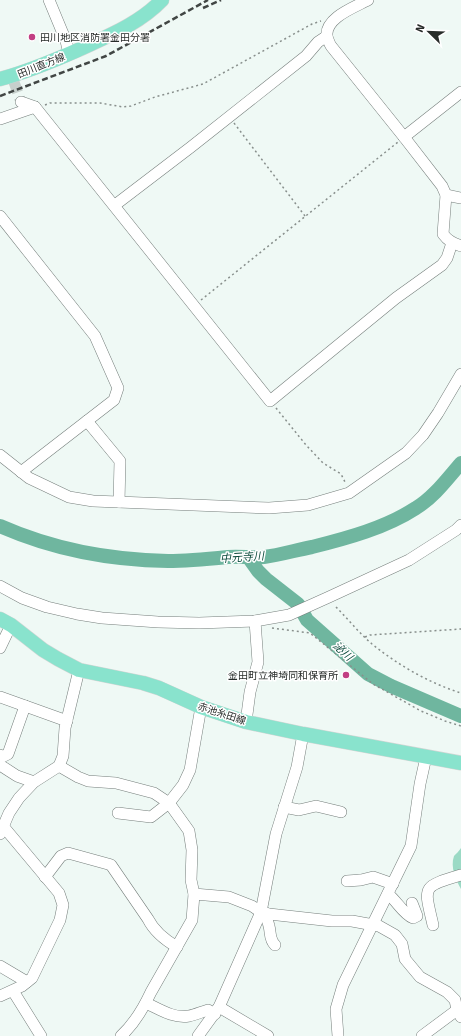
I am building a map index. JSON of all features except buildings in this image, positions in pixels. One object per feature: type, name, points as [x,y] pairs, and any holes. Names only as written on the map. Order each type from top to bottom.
[{"type":"main road","name":"田川直方線","points":[[6,77],[69,54],[133,25],[162,0]]},
{"type":"main road","name":"赤池糸田線","points":[[5,622],[58,660],[79,670],[153,687],[201,707],[246,722],[461,763]]},
{"type":"street","points":[[49,0],[66,41],[69,54]]},
{"type":"street","points":[[21,102],[36,108],[270,401],[396,298],[442,265],[456,244],[447,239],[443,234],[446,195],[442,186],[330,46],[327,36],[328,27],[337,17],[368,0]]},
{"type":"street","points":[[115,206],[230,117],[306,56],[318,42],[327,36]]},
{"type":"street","points":[[404,137],[461,92]]},
{"type":"street","points":[[0,119],[36,108]]},
{"type":"street","points":[[446,195],[461,198]]},
{"type":"street","points":[[0,216],[95,336],[118,388],[114,400],[21,472]]},
{"type":"street","points":[[0,455],[29,478],[69,497],[93,501],[269,508],[308,505],[349,493],[406,452],[423,435],[442,407],[461,374]]},
{"type":"street","points":[[87,421],[120,461],[119,502]]},
{"type":"street","points":[[0,586],[22,598],[47,607],[102,618],[199,623],[256,624],[333,602],[409,560],[456,530],[461,525]]},
{"type":"street","points":[[0,648],[5,622]]},
{"type":"street","points":[[246,722],[250,692],[258,662],[256,624]]},
{"type":"street","points":[[0,996],[13,991],[32,978],[60,920],[63,905],[59,893],[44,874],[2,830],[9,813],[19,798],[34,782],[59,766],[63,756],[67,721],[79,670]]},
{"type":"street","points":[[0,697],[67,721]]},
{"type":"street","points":[[0,755],[2,757],[8,754],[25,706]]},
{"type":"street","points":[[118,813],[151,817],[169,803],[183,785],[190,770],[201,707]]},
{"type":"street","points":[[198,1036],[217,1010],[263,913],[276,834],[296,767],[303,734]]},
{"type":"street","points":[[338,1036],[336,1009],[343,985],[411,846],[420,784],[426,757]]},
{"type":"street","points":[[0,765],[18,776],[34,782]]},
{"type":"street","points":[[59,766],[88,781],[116,783],[154,793],[169,803],[189,830],[192,850],[191,880],[194,894],[192,920],[146,1003],[126,1032],[121,1036]]},
{"type":"street","points":[[284,807],[299,810],[316,806],[340,812]]},
{"type":"street","points":[[44,874],[60,848]]},
{"type":"street","points":[[44,874],[60,856],[68,853],[111,865],[152,927],[160,935],[177,947]]},
{"type":"street","points":[[433,925],[427,897],[428,889],[432,885],[461,875]]},
{"type":"street","points":[[347,881],[373,877],[391,889],[395,899],[408,916],[413,918],[417,916],[412,903]]},
{"type":"street","points":[[194,894],[229,897],[252,906],[263,913],[332,921],[352,920],[373,924],[395,935],[402,944],[405,959],[420,977],[447,992],[455,1000],[459,1013],[422,1036]]},
{"type":"street","points":[[263,913],[275,945]]},
{"type":"street","points":[[0,966],[27,982]]},
{"type":"street","points":[[13,991],[41,1036]]},
{"type":"street","points":[[146,1003],[180,1017],[190,1016],[208,1010],[217,1010],[257,1033],[268,1036]]},
{"type":"path","points":[[36,108],[50,103],[100,104],[123,107],[131,106],[155,97],[203,84],[312,24],[337,17]]},
{"type":"path","points":[[230,117],[305,216]]},
{"type":"path","points":[[193,306],[404,137]]},
{"type":"path","points":[[270,401],[323,464],[341,474],[349,493]]},
{"type":"path","points":[[333,602],[372,644],[402,666],[445,688],[461,693]]},
{"type":"path","points":[[256,624],[310,632],[373,684],[421,711],[461,726]]},
{"type":"path","points":[[366,637],[370,635],[461,629]]},
{"type":"green space","points":[[461,848],[461,889],[453,869],[453,860],[454,856]]},
{"type":"waterway","name":"中元寺川","points":[[0,526],[40,541],[104,556],[168,561],[232,557],[264,557],[339,540],[366,532],[392,521],[423,504],[429,499],[461,463]]},
{"type":"waterway","name":"泌川","points":[[248,557],[266,579],[298,604],[307,620],[368,674],[391,686],[461,716]]},
{"type":"tunnel","points":[[14,82],[21,102]]},
{"type":"railway","points":[[0,96],[106,56],[208,0]]},
{"type":"railway","points":[[203,8],[221,0]]},
{"type":"place","name":"田川地区消防署金田分署","points":[[32,37]]},
{"type":"place","name":"金田町立神埼同和保育所","points":[[346,675]]}]
